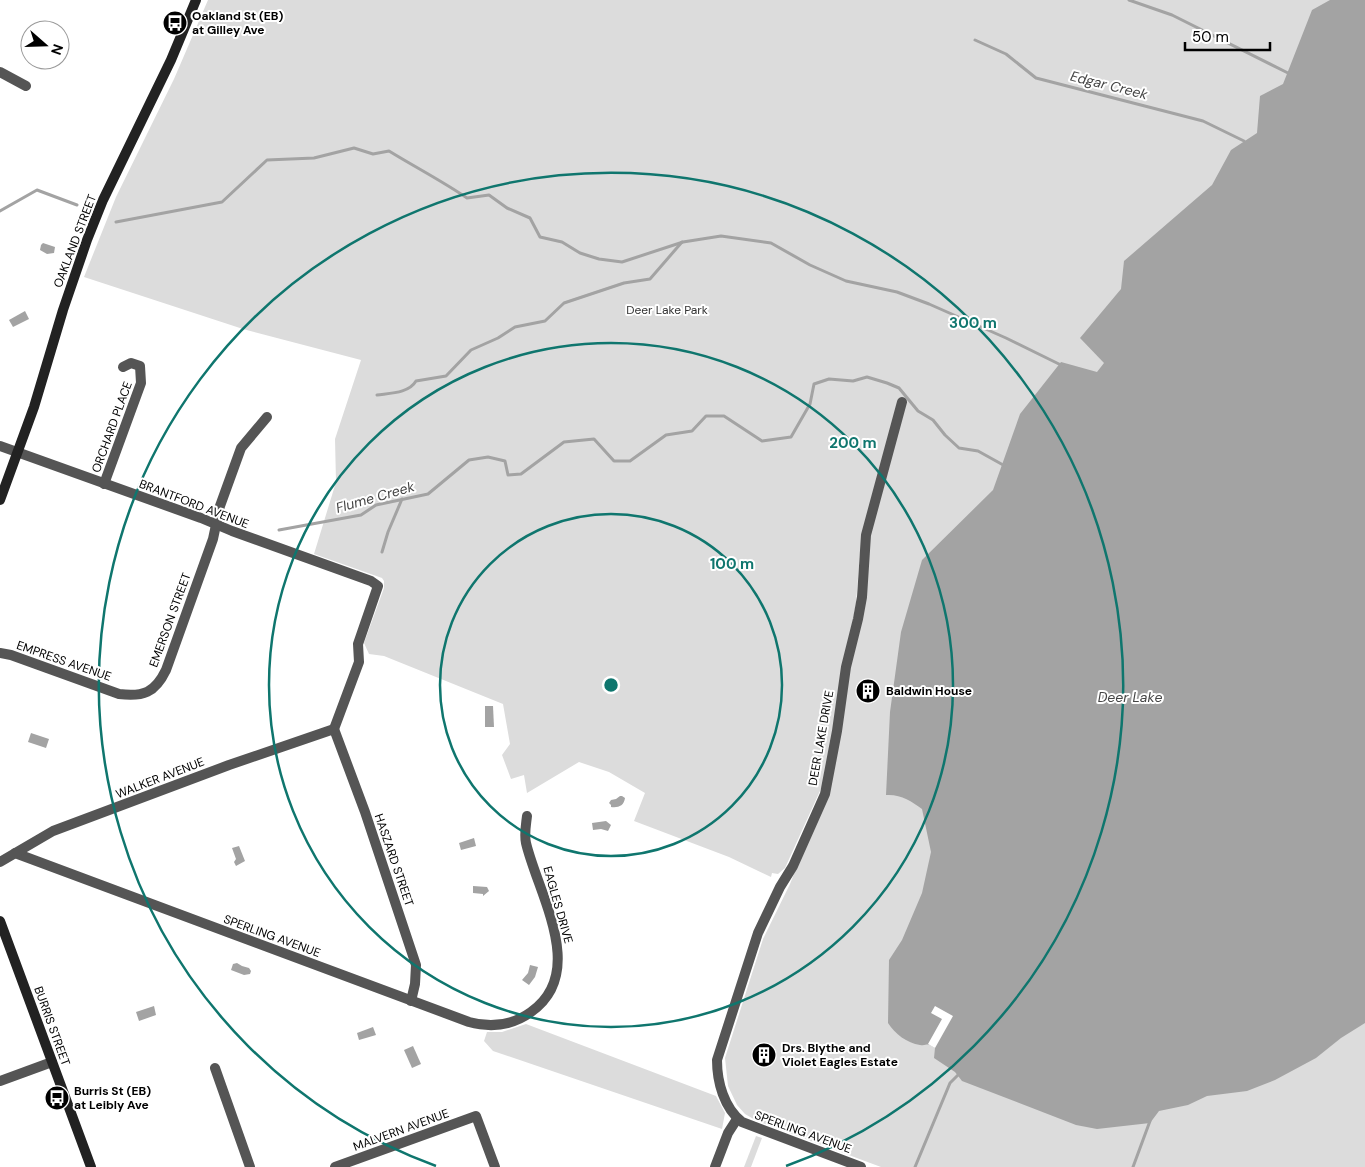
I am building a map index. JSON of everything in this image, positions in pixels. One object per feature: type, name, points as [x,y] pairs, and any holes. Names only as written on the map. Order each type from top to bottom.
[{"type":"street","name":"OAKLAND STREET","points":[[0,500],[34,407],[63,310],[87,240],[103,200],[171,60],[196,0]]},
{"type":"street","points":[[0,72],[26,86]]},
{"type":"street","name":"ORCHARD PLACE","points":[[104,484],[141,383],[140,366],[131,363],[123,367]]},
{"type":"street","name":"DEER LAKE DRIVE","points":[[737,1119],[719,1085],[717,1070],[720,1050],[758,933],[780,887],[793,866],[825,794],[837,731],[846,667],[862,597],[866,535],[902,402]]},
{"type":"street","name":"EMERSON STREET","points":[[119,694],[134,696],[146,693],[155,687],[161,679],[213,539],[220,506],[241,448],[267,417]]},
{"type":"street","name":"BRANTFORD AVENUE","points":[[0,446],[371,581],[378,586],[358,644],[359,662],[334,730]]},
{"type":"street","name":"EMPRESS AVENUE","points":[[0,654],[11,655],[119,694]]},
{"type":"street","name":"WALKER AVENUE","points":[[0,862],[53,831],[229,765],[334,730]]},
{"type":"street","name":"HASZARD STREET","points":[[334,730],[416,965],[415,984],[411,1001]]},
{"type":"street","name":"EAGLES DRIVE","points":[[522,1018],[536,1008],[548,993],[556,978],[559,956],[557,939],[526,842],[527,816]]},
{"type":"street","name":"SPERLING AVENUE","points":[[15,853],[411,1001],[478,1024],[504,1024],[522,1018]]},
{"type":"street","name":"BURRIS STREET","points":[[0,922],[91,1167]]},
{"type":"street","points":[[0,1081],[52,1062]]},
{"type":"street","points":[[214,1068],[250,1167]]},
{"type":"street","name":"MALVERN AVENUE","points":[[335,1167],[476,1116],[495,1167]]},
{"type":"street","points":[[716,1167],[728,1133],[737,1119]]},
{"type":"street","name":"SPERLING AVENUE","points":[[737,1119],[749,1126],[838,1163],[861,1167]]},
{"type":"green space","name":"Deer Lake Park","points":[[208,0],[1365,0],[1365,1167],[881,1167],[757,1121],[745,1114],[737,1105],[728,1086],[725,1058],[763,939],[790,884],[829,786],[848,672],[862,615],[860,553],[856,603],[824,782],[785,868],[778,874],[772,873],[771,877],[729,857],[634,821],[645,793],[609,772],[579,762],[527,793],[524,775],[511,779],[502,755],[510,744],[503,704],[384,656],[369,654],[364,643],[384,588],[384,581],[382,578],[314,554],[336,482],[335,439],[361,360],[243,329],[84,277],[116,197],[174,79]]},
{"type":"green space","points":[[526,1024],[716,1096],[725,1113],[722,1129],[493,1051],[484,1041],[487,1032],[502,1032]]},
{"type":"green space","points":[[756,1136],[762,1138],[751,1167],[744,1167]]},
{"type":"water","name":"Deer Lake","points":[[1330,0],[1365,0],[1365,1023],[1341,1038],[1316,1058],[1275,1080],[1247,1091],[1207,1096],[1188,1105],[1159,1111],[1150,1123],[1097,1129],[1076,1125],[962,1081],[955,1072],[934,1058],[935,1048],[906,1040],[894,1031],[888,1023],[889,960],[902,940],[922,893],[931,852],[922,809],[901,797],[886,795],[890,712],[901,632],[922,560],[993,490],[1020,414],[1061,362],[1097,372],[1104,363],[1080,338],[1121,289],[1124,261],[1212,185],[1231,150],[1257,133],[1260,96],[1283,84],[1312,10]]},
{"type":"water","points":[[43,243],[55,247],[54,253],[47,254],[40,250]]},
{"type":"water","points":[[25,311],[29,319],[13,327],[9,320]]},
{"type":"water","points":[[485,706],[493,706],[494,727],[485,727]]},
{"type":"water","points":[[31,733],[49,739],[46,748],[28,742]]},
{"type":"water","points":[[620,796],[625,798],[622,805],[611,807],[609,803],[611,800]]},
{"type":"water","points":[[606,821],[611,825],[608,831],[601,829],[593,830],[592,823]]},
{"type":"water","points":[[474,838],[476,846],[461,850],[459,843]]},
{"type":"water","points":[[239,846],[245,861],[236,866],[234,862],[236,859],[232,848]]},
{"type":"water","points":[[473,886],[487,887],[489,891],[483,896],[483,894],[473,893]]},
{"type":"water","points":[[237,963],[249,968],[250,974],[244,975],[231,970],[233,964]]},
{"type":"water","points":[[530,965],[538,967],[535,977],[529,985],[522,980],[528,973]]},
{"type":"water","points":[[154,1006],[156,1015],[139,1021],[136,1012]]},
{"type":"water","points":[[373,1027],[376,1035],[359,1040],[357,1033]]},
{"type":"water","points":[[413,1046],[421,1064],[412,1068],[404,1050]]},
{"type":"pier","points":[[935,1006],[953,1016],[935,1048],[928,1044],[942,1019],[931,1013]]},
{"type":"waterway","points":[[1129,0],[1172,15],[1288,73]]},
{"type":"waterway","name":"Edgar Creek","points":[[975,40],[1006,54],[1036,78],[1203,121],[1244,141]]},
{"type":"waterway","points":[[116,222],[222,202],[267,160],[314,158],[354,148],[373,154],[389,151],[467,198],[489,195],[507,208],[530,218],[540,237],[562,242],[580,253],[599,259],[622,262],[683,242],[721,236],[771,243],[810,265],[846,281],[897,292],[929,304],[1063,366]]},
{"type":"waterway","points":[[0,211],[37,190],[77,205]]},
{"type":"waterway","points":[[377,395],[404,390],[416,381],[446,376],[471,350],[498,338],[515,327],[545,321],[564,303],[624,283],[650,279],[682,242]]},
{"type":"waterway","name":"Flume Creek","points":[[279,530],[361,515],[376,505],[428,494],[469,460],[488,457],[505,461],[508,475],[521,474],[564,442],[594,439],[614,461],[630,461],[666,435],[692,431],[706,416],[724,416],[762,441],[791,437],[810,404],[814,384],[829,379],[853,381],[867,377],[899,388],[918,411],[933,420],[959,448],[978,451],[1005,466]]},
{"type":"waterway","points":[[382,552],[402,499]]},
{"type":"waterway","points":[[915,1167],[950,1083],[961,1072]]},
{"type":"waterway","points":[[1133,1167],[1150,1121]]},
{"type":"place","name":"Oakland St (EB) at Gilley Ave","points":[[175,23]]},
{"type":"place","name":"Baldwin House","points":[[868,691]]},
{"type":"place","name":"Drs. Blythe and Violet Eagles Estate","points":[[764,1055]]},
{"type":"place","name":"Burris St (EB) at Leibly Ave","points":[[57,1098]]}]
